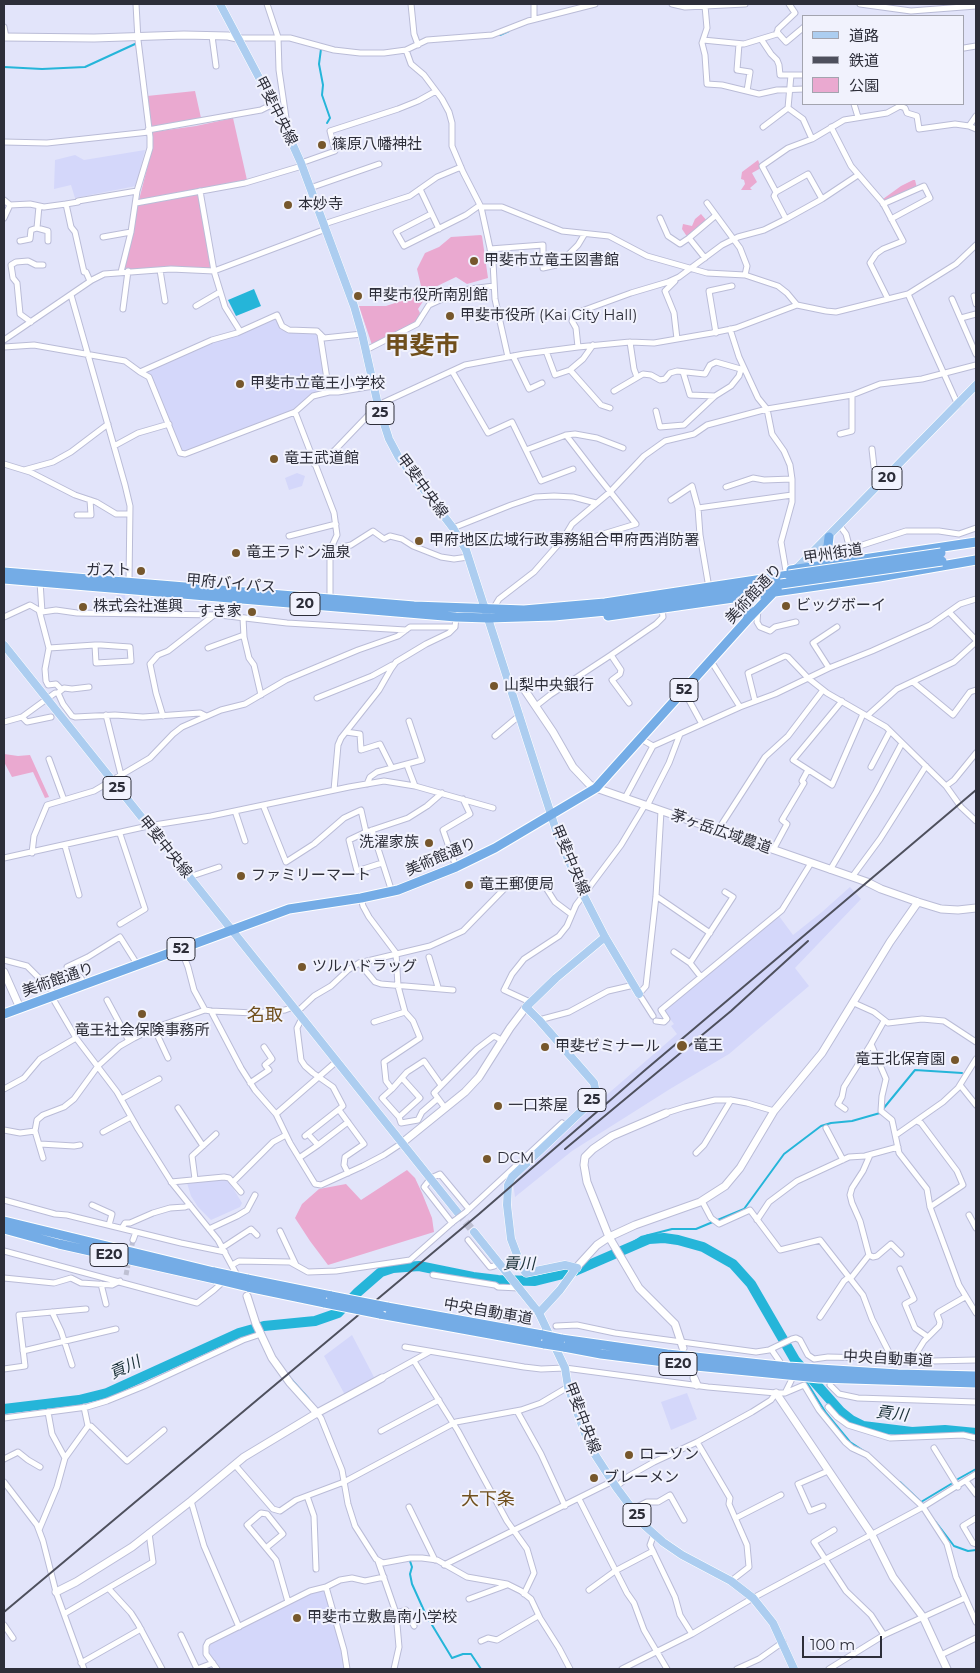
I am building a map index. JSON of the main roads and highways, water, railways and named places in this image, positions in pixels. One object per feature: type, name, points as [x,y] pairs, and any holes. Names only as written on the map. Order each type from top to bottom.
[{"type":"highway","points":[[829,536],[828,546],[831,555],[837,560],[843,561]]},
{"type":"highway","points":[[552,612],[556,604],[843,561],[975,544]]},
{"type":"highway","name":"甲州街道","points":[[942,557],[975,544]]},
{"type":"highway","name":"甲州街道","points":[[605,607],[942,557],[976,554]]},
{"type":"highway","name":"甲州街道","points":[[552,612],[567,619],[662,610],[976,560]]},
{"type":"highway","name":"美術館通り","points":[[4,1014],[289,909],[392,892],[456,867],[496,848],[596,788],[747,620],[796,569]]},
{"type":"highway","name":"甲府バイパス","points":[[4,572],[489,612],[552,612],[605,607]]},
{"type":"highway","name":"甲府バイパス","points":[[4,580],[456,617],[489,612]]},
{"type":"highway","points":[[739,598],[747,605],[749,611],[747,620]]},
{"type":"highway","name":"中央自動車道","points":[[4,1221],[214,1276],[248,1287],[387,1307],[544,1340]]},
{"type":"highway","name":"中央自動車道","points":[[4,1229],[60,1244],[214,1276]]},
{"type":"highway","name":"中央自動車道","points":[[328,1300],[380,1314],[562,1343],[667,1354],[787,1371],[819,1378],[976,1383]]},
{"type":"highway","name":"中央自動車道","points":[[787,1371],[817,1368],[898,1374],[976,1376]]},
{"type":"main road","name":"甲斐中央線","points":[[220,4],[285,127],[302,164],[362,334],[383,424],[398,456],[453,528],[468,557],[489,612],[563,848],[583,894],[639,994]]},
{"type":"main road","name":"20","points":[[796,569],[958,405],[976,384]]},
{"type":"main road","name":"甲斐中央線","points":[[4,645],[402,1143],[431,1178],[464,1211]]},
{"type":"main road","name":"25","points":[[539,1313],[577,1268],[566,1264],[526,1273],[522,1268],[512,1239],[507,1205],[508,1185],[512,1177],[593,1100],[596,1089],[594,1083],[528,1005],[556,978],[606,937]]},
{"type":"main road","name":"甲斐中央線","points":[[474,1232],[539,1313],[565,1368],[568,1387],[590,1447],[614,1484],[654,1534],[682,1555],[731,1581],[754,1598],[773,1623],[794,1669]]},
{"type":"water","points":[[254,289],[261,306],[236,316],[228,300]]},
{"type":"waterway","points":[[500,35],[509,31]]},
{"type":"waterway","points":[[4,67],[42,69],[85,67],[135,44]]},
{"type":"waterway","points":[[321,49],[319,64],[323,85],[322,95],[330,118],[327,123]]},
{"type":"waterway","points":[[883,1109],[915,1070],[962,1073]]},
{"type":"waterway","points":[[619,1251],[641,1237],[672,1229],[696,1229],[744,1209],[784,1154],[821,1126],[852,1121],[880,1113]]},
{"type":"waterway","name":"貢川","points":[[4,1409],[79,1400],[107,1393],[239,1333],[264,1326],[315,1321],[338,1313],[381,1272],[393,1268],[419,1266],[473,1277],[535,1281],[575,1271],[649,1239],[664,1238],[703,1247],[733,1264],[751,1284],[795,1360],[841,1412],[851,1420],[863,1426],[912,1432],[945,1430],[976,1433]]},
{"type":"waterway","name":"貢川","points":[[795,1360],[798,1365]]},
{"type":"waterway","points":[[291,1379],[309,1399]]},
{"type":"waterway","points":[[806,1381],[826,1413],[850,1442],[870,1455]]},
{"type":"waterway","points":[[958,1479],[976,1469]]},
{"type":"waterway","points":[[900,1482],[920,1501]]},
{"type":"waterway","points":[[921,1502],[951,1484]]},
{"type":"waterway","points":[[935,1521],[954,1546],[968,1551],[976,1550]]},
{"type":"waterway","points":[[410,1561],[412,1584],[426,1615],[452,1658],[463,1654],[471,1654],[481,1669]]},
{"type":"tunnel","points":[[458,1213],[474,1232]]},
{"type":"tunnel","points":[[126,1275],[133,1240]]},
{"type":"railway","points":[[4,1612],[479,1214],[644,1071],[976,790]]},
{"type":"railway","points":[[565,1149],[731,1011],[808,941]]},
{"type":"place","name":"篠原八幡神社","points":[[322,145]]},
{"type":"place","name":"本妙寺","points":[[288,205]]},
{"type":"place","name":"甲斐市立竜王図書館","points":[[474,261]]},
{"type":"place","name":"甲斐市役所南別館","points":[[358,296]]},
{"type":"place","name":"甲斐市役所 (Kai City Hall)","points":[[450,316]]},
{"type":"place","name":"甲斐市立竜王小学校","points":[[240,384]]},
{"type":"place","name":"竜王武道館","points":[[274,459]]},
{"type":"place","name":"甲府地区広域行政事務組合甲府西消防署","points":[[419,541]]},
{"type":"place","name":"竜王ラドン温泉","points":[[236,553]]},
{"type":"place","name":"ガスト","points":[[141,571]]},
{"type":"place","name":"ビッグボーイ","points":[[786,606]]},
{"type":"place","name":"株式会社進興","points":[[83,607]]},
{"type":"place","name":"すき家","points":[[252,612]]},
{"type":"place","name":"山梨中央銀行","points":[[494,686]]},
{"type":"place","name":"洗濯家族","points":[[429,843]]},
{"type":"place","name":"ファミリーマート","points":[[241,876]]},
{"type":"place","name":"竜王郵便局","points":[[469,885]]},
{"type":"place","name":"ツルハドラッグ","points":[[302,967]]},
{"type":"place","name":"竜王社会保険事務所","points":[[142,1014]]},
{"type":"place","name":"竜王","points":[[682,1046]]},
{"type":"place","name":"甲斐ゼミナール","points":[[545,1047]]},
{"type":"place","name":"竜王北保育園","points":[[955,1060]]},
{"type":"place","name":"一口茶屋","points":[[498,1106]]},
{"type":"place","name":"DCM","points":[[487,1159]]},
{"type":"place","name":"ローソン","points":[[629,1455]]},
{"type":"place","name":"ブレーメン","points":[[594,1478]]},
{"type":"place","name":"甲斐市立敷島南小学校","points":[[297,1618]]},
{"type":"district","name":"甲斐市","points":[[422,347]]},
{"type":"district","name":"名取","points":[[265,1016]]},
{"type":"district","name":"大下条","points":[[488,1500]]}]
